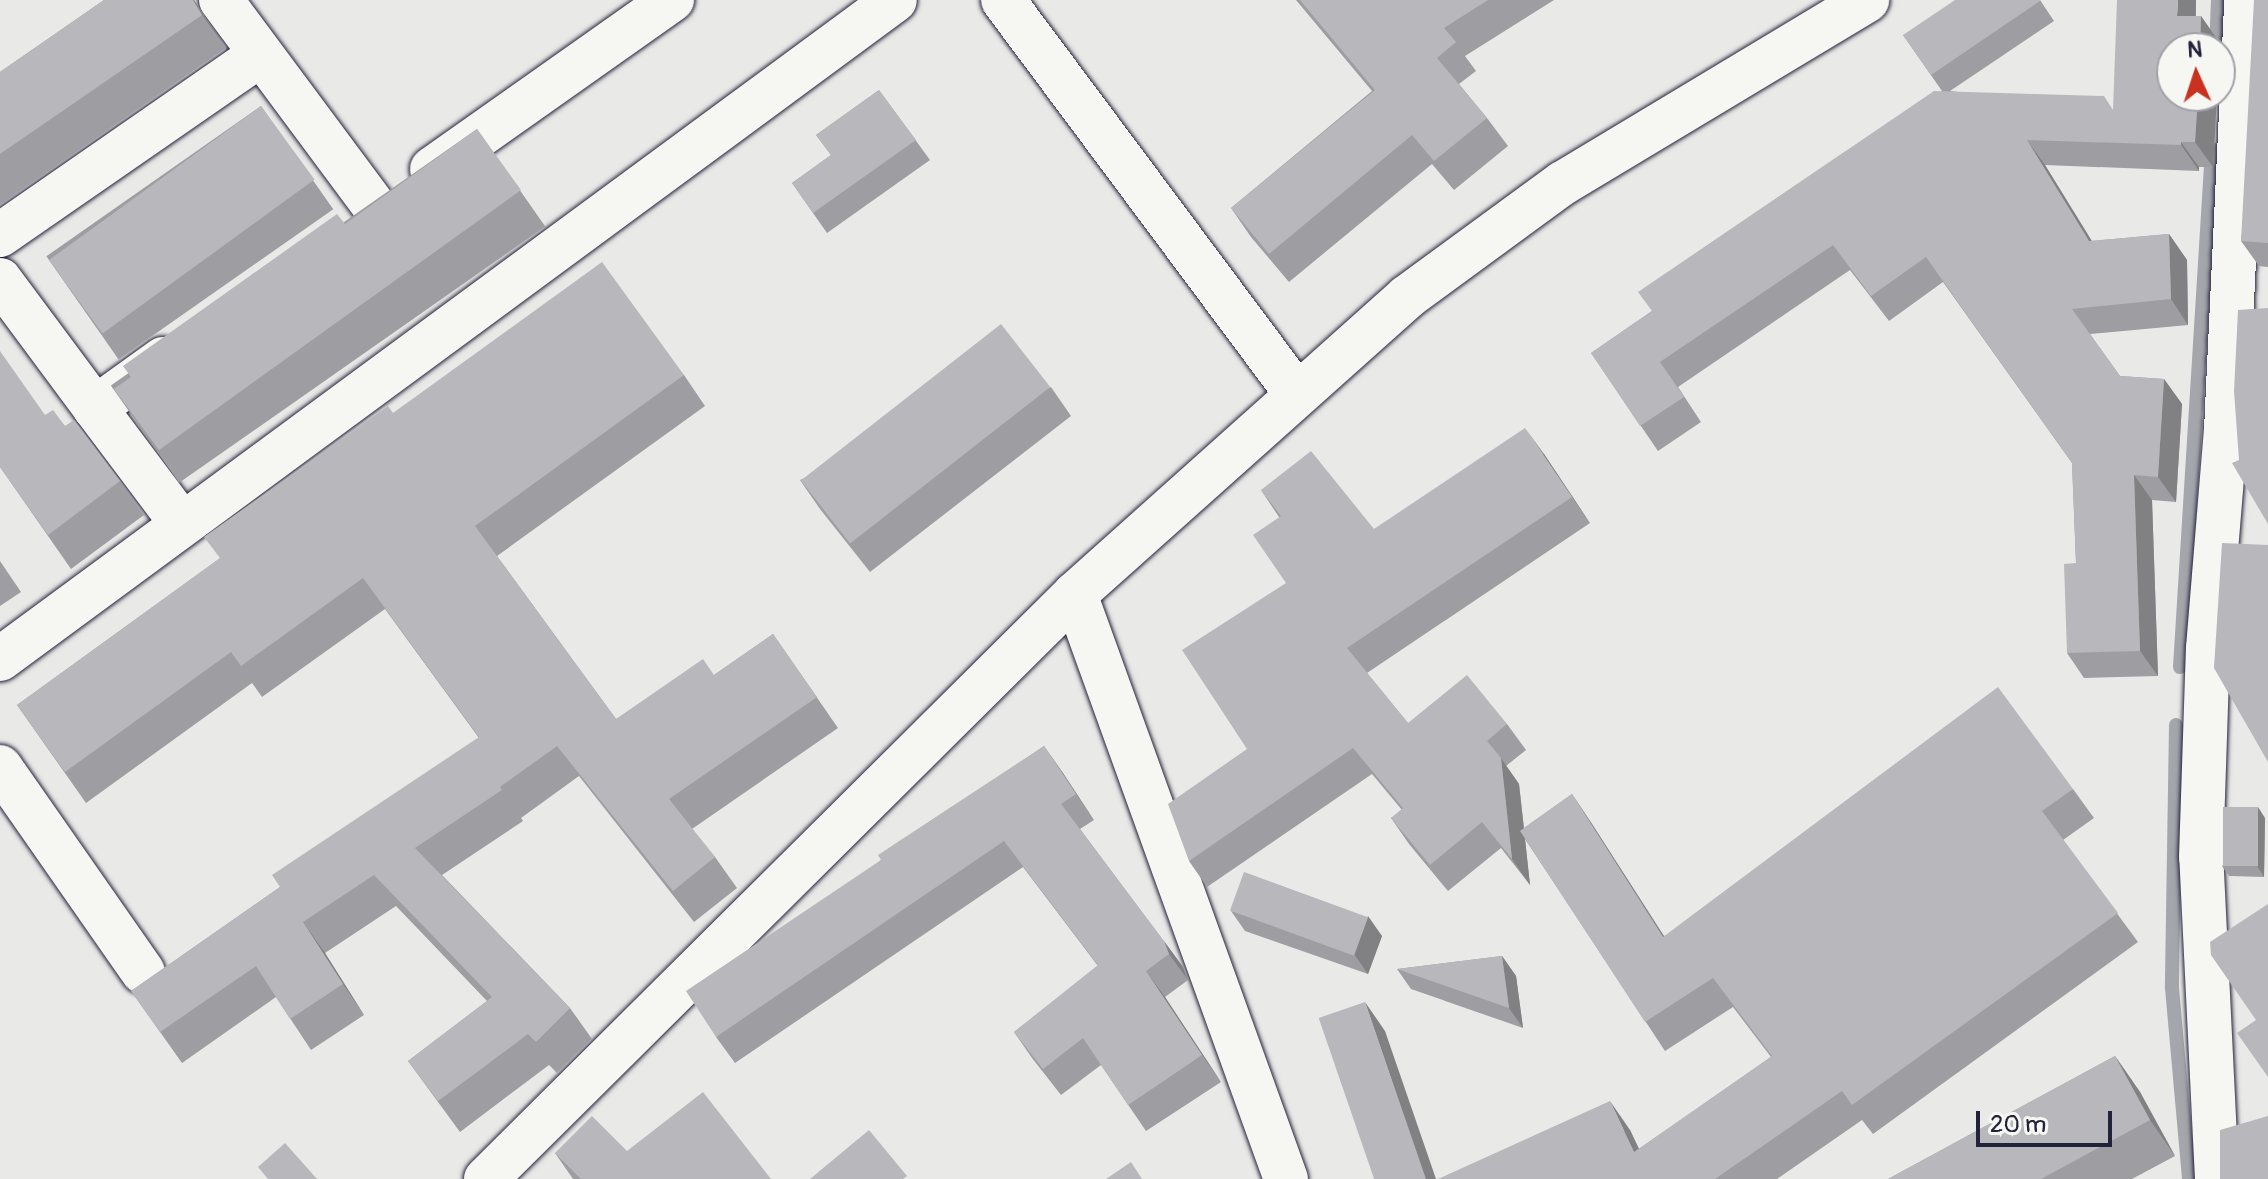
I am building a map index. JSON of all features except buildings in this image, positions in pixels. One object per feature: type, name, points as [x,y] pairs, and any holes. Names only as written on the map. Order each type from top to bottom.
[{"type":"street","points":[[221,0],[376,209]]},
{"type":"street","points":[[338,236],[672,0]]},
{"type":"street","points":[[0,659],[895,0]]},
{"type":"street","points":[[1003,0],[1297,395]]},
{"type":"street","points":[[486,1179],[1075,594],[1407,297],[1563,183],[1867,0]]},
{"type":"street","points":[[2217,1179],[2201,857],[2208,648],[2226,430],[2246,0]]},
{"type":"street","points":[[0,235],[260,55]]},
{"type":"street","points":[[0,280],[182,524]]},
{"type":"street","points":[[95,408],[197,335]]},
{"type":"street","points":[[1075,594],[1286,1179]]},
{"type":"street","points":[[0,767],[143,972]]},
{"type":"waterway","points":[[2217,32],[2218,0]]},
{"type":"waterway","points":[[2180,667],[2212,149]]},
{"type":"waterway","points":[[2176,725],[2172,988],[2189,1179]]}]
